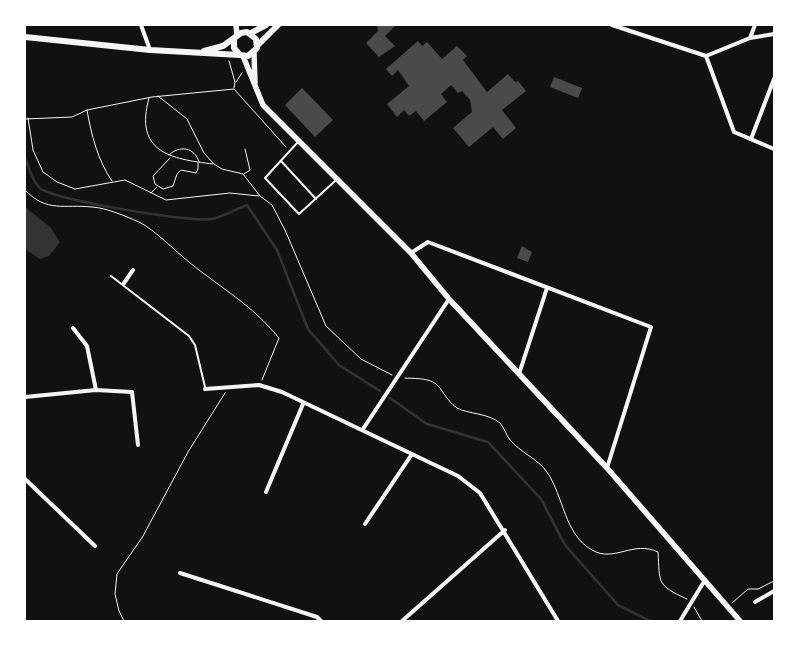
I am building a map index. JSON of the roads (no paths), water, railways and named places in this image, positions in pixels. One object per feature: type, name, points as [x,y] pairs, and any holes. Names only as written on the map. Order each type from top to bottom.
[{"type":"main road","points":[[236,25],[234,48],[242,56],[263,106],[411,253],[449,300],[607,468],[740,621]]},
{"type":"main road","points":[[200,52],[214,49],[248,30],[266,25]]},
{"type":"main road","points":[[254,83],[254,53],[258,45],[278,25]]},
{"type":"main road","points":[[248,30],[256,39],[258,45]]},
{"type":"main road","points":[[25,37],[228,56],[242,56],[254,53]]},
{"type":"street","points":[[141,25],[150,50]]},
{"type":"street","points":[[612,25],[706,56],[750,38],[774,34]]},
{"type":"street","points":[[750,38],[755,25]]},
{"type":"street","points":[[706,56],[734,132],[774,149]]},
{"type":"street","points":[[751,139],[774,79]]},
{"type":"street","points":[[411,253],[428,242],[651,327],[607,468]]},
{"type":"street","points":[[124,283],[133,270]]},
{"type":"street","points":[[519,375],[547,288]]},
{"type":"street","points":[[362,429],[449,300]]},
{"type":"street","points":[[73,328],[87,346],[96,390]]},
{"type":"street","points":[[205,389],[230,386],[261,386],[282,392],[303,404],[362,429],[458,476],[480,493],[505,530],[558,621]]},
{"type":"street","points":[[25,397],[96,390],[132,392],[138,445]]},
{"type":"street","points":[[266,492],[303,404]]},
{"type":"street","points":[[365,524],[412,454]]},
{"type":"street","points":[[25,479],[95,546]]},
{"type":"street","points":[[402,621],[505,530]]},
{"type":"street","points":[[180,573],[317,617],[321,621]]},
{"type":"street","points":[[680,621],[705,580]]},
{"type":"street","points":[[755,602],[774,591]]},
{"type":"lane","points":[[299,141],[265,178],[299,214],[337,179]]},
{"type":"lane","points":[[281,161],[316,199]]},
{"type":"lane","points":[[111,276],[124,283],[188,336],[195,345],[205,389]]},
{"type":"waterway","points":[[25,158],[33,179],[41,189],[72,199],[153,214],[199,219],[216,218],[247,205],[277,250],[308,329],[339,365],[380,391]]},
{"type":"waterway","points":[[390,398],[427,424],[488,442],[541,499],[565,545],[618,605],[650,621]]}]
